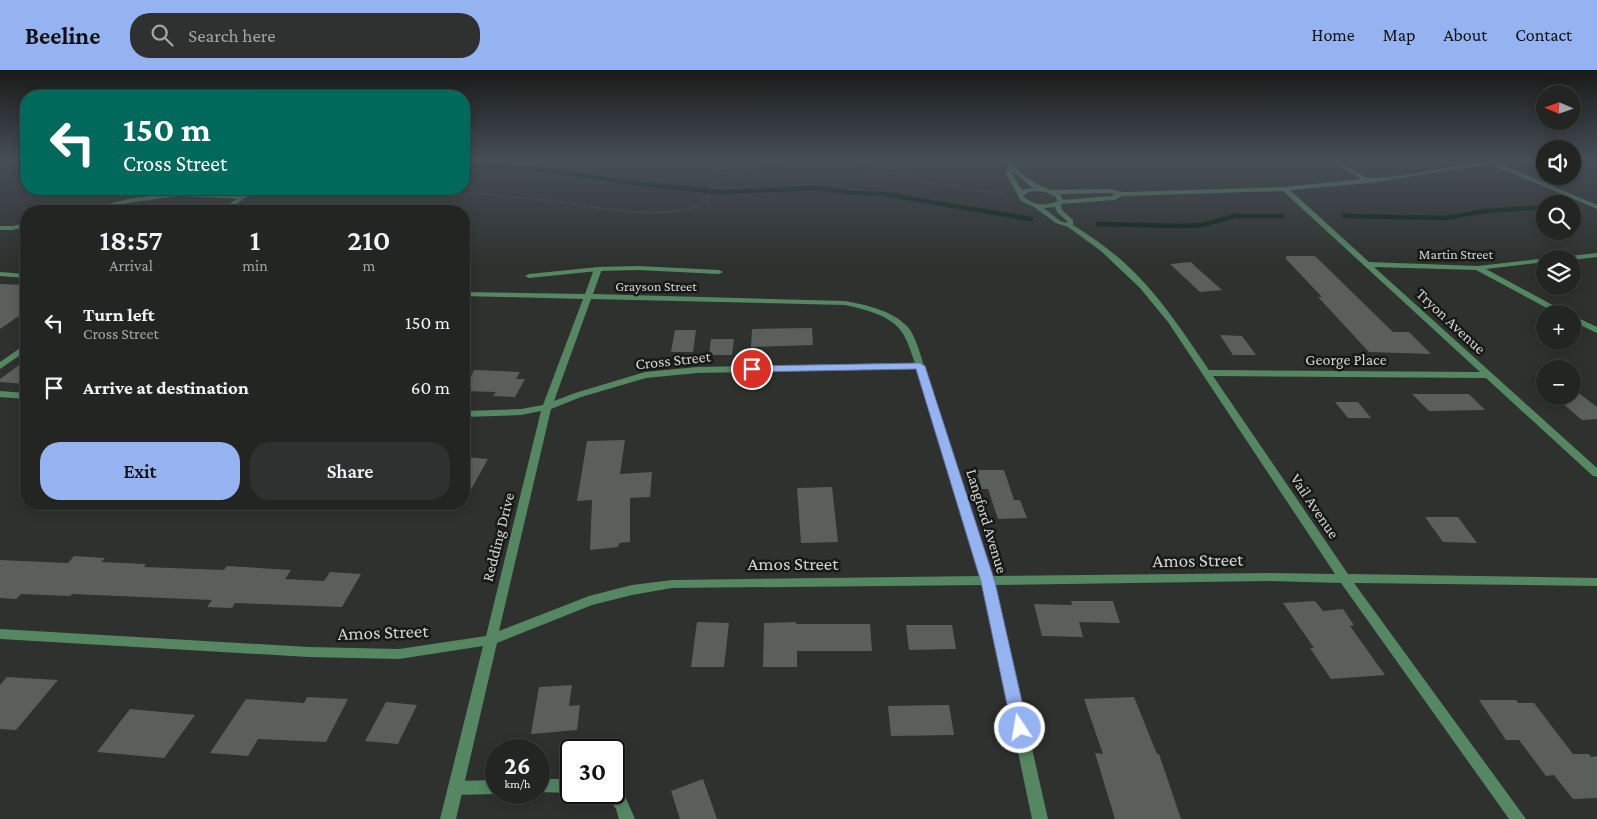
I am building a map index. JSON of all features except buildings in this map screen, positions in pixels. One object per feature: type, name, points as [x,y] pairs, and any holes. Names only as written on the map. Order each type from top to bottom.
[{"type":"street","points":[[110,205],[171,195]]},
{"type":"street","points":[[210,195],[243,196]]},
{"type":"street","name":"Vail Avenue","points":[[1020,195],[1024,202],[1035,205],[1058,222],[1070,226],[1104,249],[1143,286],[1171,321],[1346,580],[1518,819]]},
{"type":"street","name":"Vail Avenue","points":[[1057,195],[1059,196],[1059,211],[1070,220],[1070,226]]},
{"type":"street","points":[[1035,205],[1048,206],[1059,203],[1114,198],[1121,195]]},
{"type":"street","name":"Tryon Avenue","points":[[1292,195],[1597,474]]},
{"type":"street","points":[[1568,195],[1597,207]]},
{"type":"street","points":[[230,205],[243,196]]},
{"type":"street","points":[[0,228],[20,226]]},
{"type":"street","points":[[1581,257],[1597,255]]},
{"type":"street","name":"Martin Street","points":[[1367,264],[1478,268],[1536,261]]},
{"type":"street","points":[[1478,268],[1548,305]]},
{"type":"street","points":[[529,276],[598,269],[719,272]]},
{"type":"street","name":"Redding Drive","points":[[448,819],[546,407],[598,269]]},
{"type":"street","points":[[0,274],[20,276]]},
{"type":"street","name":"Grayson Street","points":[[470,294],[586,298],[729,299],[848,304]]},
{"type":"street","name":"Langford Avenue","points":[[848,304],[868,308],[889,317],[904,328],[911,341],[988,582],[1040,819]]},
{"type":"street","points":[[1581,322],[1597,330]]},
{"type":"street","points":[[0,366],[20,351]]},
{"type":"street","name":"Cross Street","points":[[470,414],[521,412],[546,407],[578,395],[645,375],[697,370],[920,366]]},
{"type":"street","name":"George Place","points":[[1205,373],[1488,375]]},
{"type":"street","points":[[0,394],[20,396]]},
{"type":"street","name":"Amos Street","points":[[0,634],[299,651],[399,654],[491,640],[589,601],[632,590],[672,584],[724,582],[988,582],[1268,577],[1346,580],[1597,582]]},
{"type":"street","points":[[456,788],[485,787]]},
{"type":"street","points":[[622,804],[627,819]]},
{"type":"path","points":[[487,195],[652,211],[697,208],[704,205],[709,195]]},
{"type":"waterway","points":[[889,195],[1031,219]]},
{"type":"waterway","points":[[1344,216],[1446,218],[1485,211],[1536,208]]},
{"type":"waterway","points":[[1098,224],[1181,226],[1202,225],[1235,216],[1282,216]]},
{"type":"route","points":[[752,369],[920,366],[988,582],[1020,728]]}]
